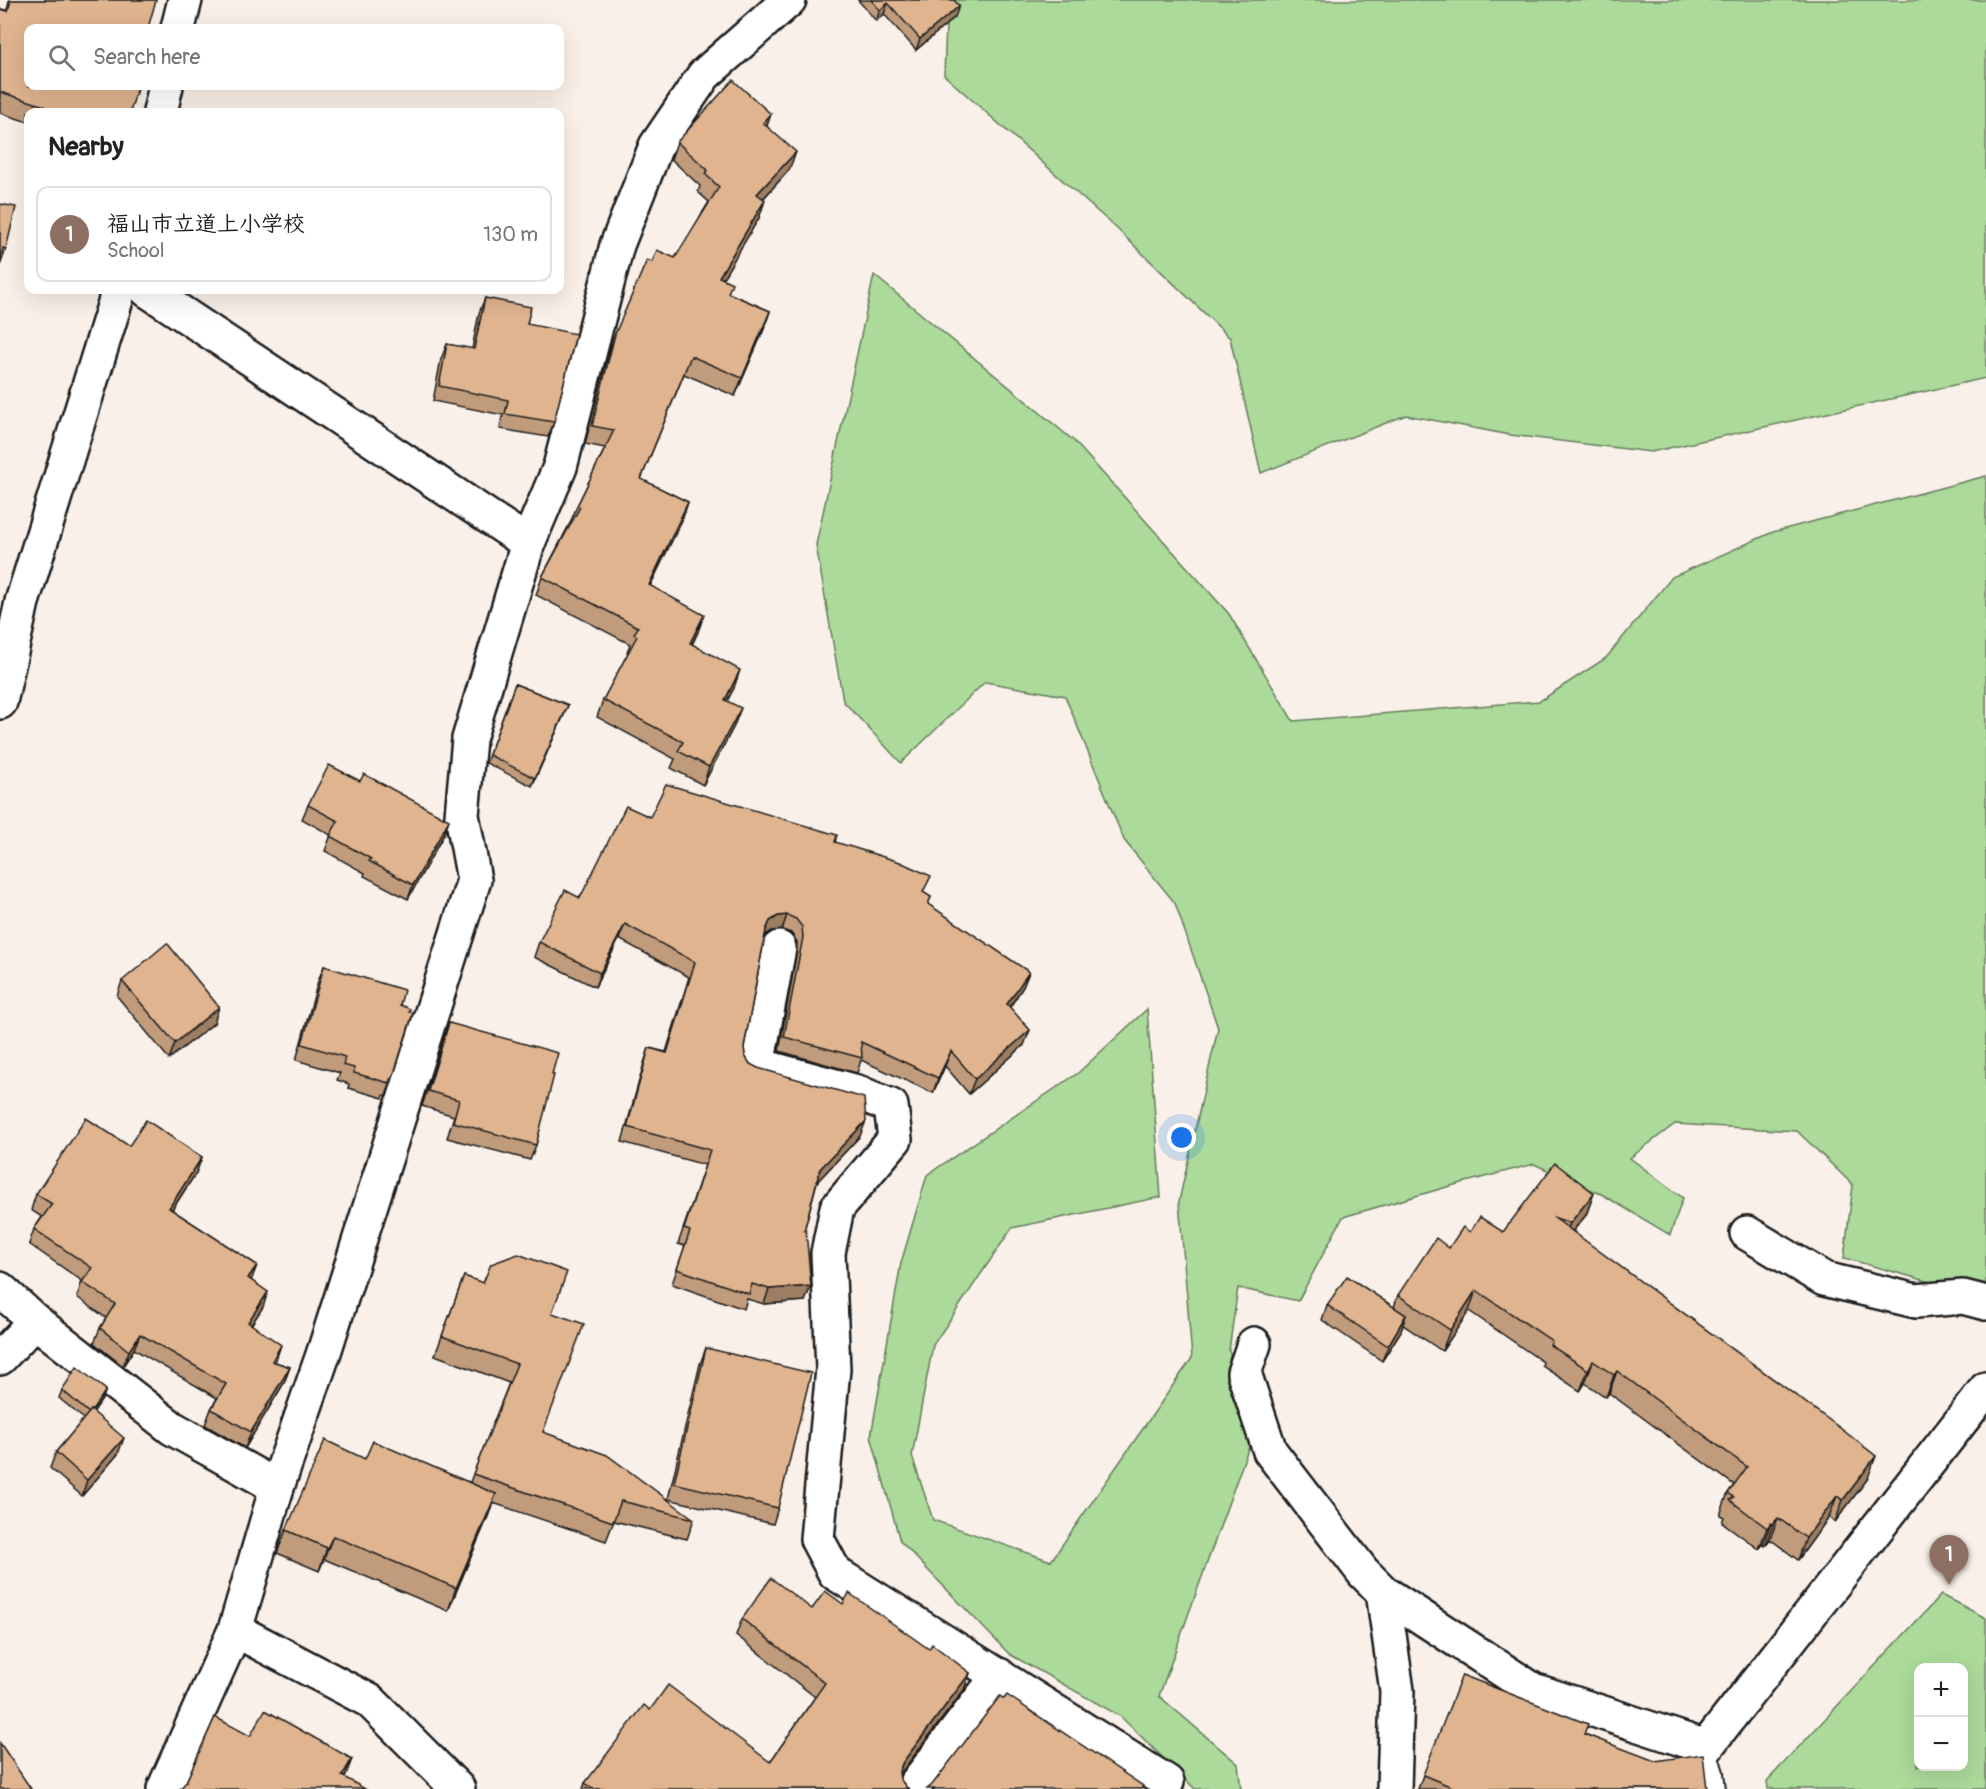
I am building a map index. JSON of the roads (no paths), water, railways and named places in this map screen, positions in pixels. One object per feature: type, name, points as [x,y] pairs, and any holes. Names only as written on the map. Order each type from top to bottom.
[{"type":"street","points":[[179,24],[185,0]]},
{"type":"street","points":[[164,1789],[236,1630],[277,1487],[328,1340],[474,880],[462,815],[469,739],[528,543],[560,467],[617,245],[656,146],[704,75],[789,0]]},
{"type":"street","points":[[161,108],[165,90]]},
{"type":"street","points":[[0,702],[22,602],[118,294]]},
{"type":"street","points":[[153,294],[528,543]]},
{"type":"street","points":[[779,948],[757,1065],[857,1092],[891,1106],[895,1139],[837,1208],[828,1253],[833,1369],[817,1539],[835,1573],[1167,1782]]},
{"type":"street","points":[[1747,1233],[1824,1279],[1916,1301],[1963,1297],[1986,1303]]},
{"type":"street","points":[[0,1289],[35,1322],[171,1428],[277,1487]]},
{"type":"street","points":[[0,1358],[35,1322]]},
{"type":"street","points":[[1254,1344],[1244,1373],[1270,1451],[1363,1572],[1383,1592],[1533,1690],[1706,1747],[1986,1389]]},
{"type":"street","points":[[1383,1592],[1397,1691],[1394,1789]]},
{"type":"street","points":[[236,1630],[370,1701],[458,1789]]},
{"type":"street","points":[[912,1789],[999,1675]]},
{"type":"lane","points":[[1706,1747],[1716,1789]]},
{"type":"place","name":"福山市立道上小学校","points":[[1949,1585]]}]
